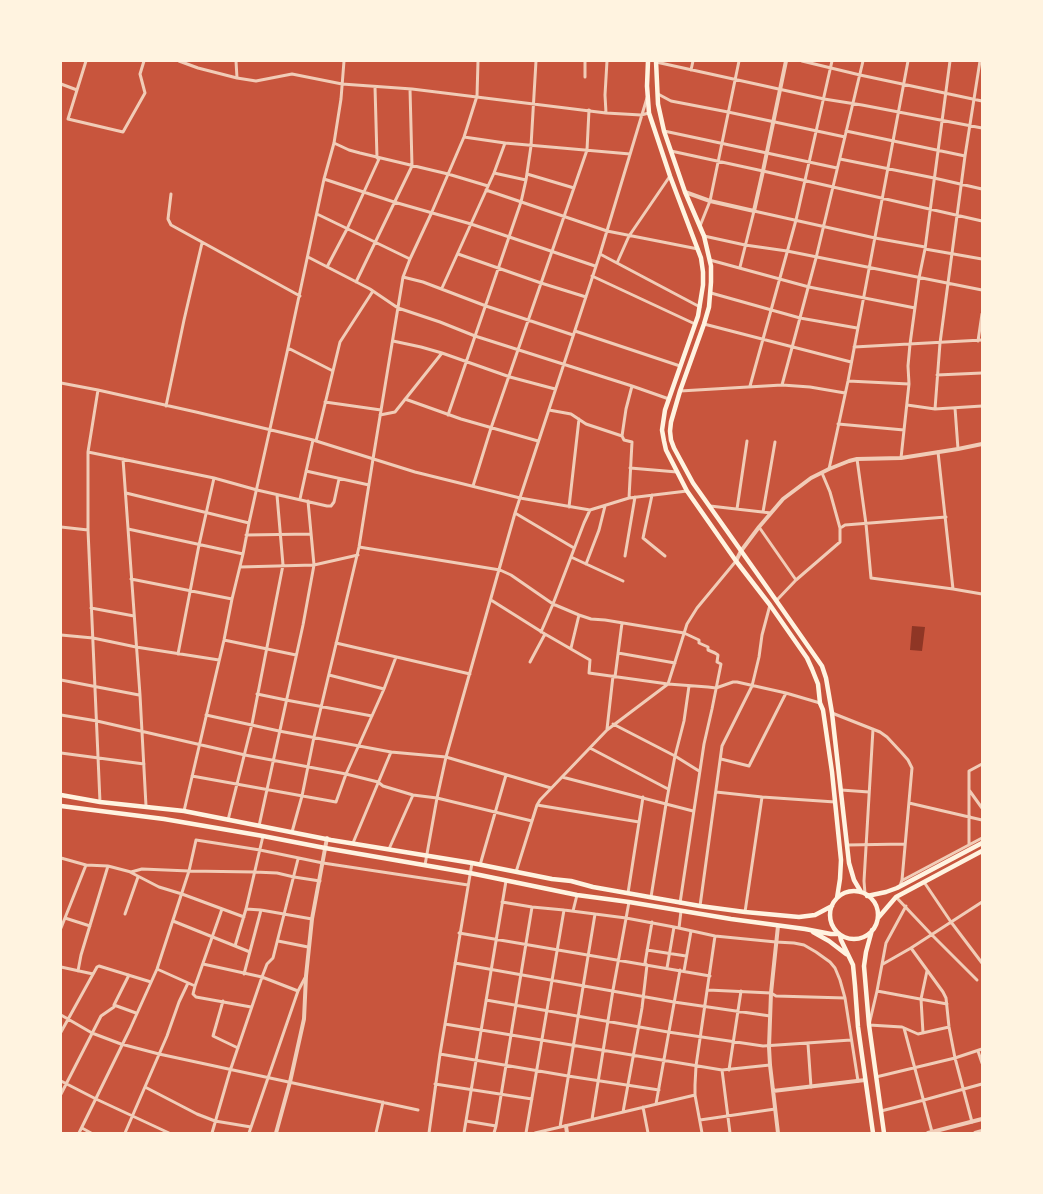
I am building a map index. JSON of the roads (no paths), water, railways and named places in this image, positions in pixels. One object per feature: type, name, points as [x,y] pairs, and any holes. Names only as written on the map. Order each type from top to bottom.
[{"type":"main road","points":[[648,61],[647,98],[649,113],[670,176],[702,258],[703,272],[700,307],[665,410],[662,430],[666,450],[687,490],[807,658],[818,684],[832,772],[841,860],[837,898],[830,912],[831,924],[839,934],[852,965],[856,986],[858,1027],[873,1133]]},
{"type":"main road","points":[[656,62],[658,104],[664,132],[704,236],[709,260],[711,293],[704,324],[671,422],[671,440],[694,484],[822,666],[832,714],[846,845],[851,872],[864,894]]},
{"type":"main road","points":[[647,98],[657,94]]},
{"type":"main road","points":[[649,113],[658,104]]},
{"type":"main road","points":[[61,795],[100,802],[184,811],[700,906],[786,916],[804,916],[819,913],[832,906]]},
{"type":"main road","points":[[61,806],[164,819],[470,873],[576,895],[839,934],[846,938],[860,938],[872,930]]},
{"type":"main road","points":[[864,894],[886,892],[982,843]]},
{"type":"main road","points":[[884,1133],[875,1077],[864,966],[872,930],[877,919],[896,897],[982,851]]},
{"type":"main road","points":[[837,898],[848,892],[855,891],[864,894],[876,906],[877,919]]},
{"type":"main road","points":[[805,929],[829,941],[850,958]]},
{"type":"street","points":[[86,61],[68,119],[123,132],[145,93],[140,74],[144,61]]},
{"type":"street","points":[[179,61],[198,68],[256,81],[292,74],[342,84],[477,96],[606,113],[641,115],[649,113]]},
{"type":"street","points":[[236,61],[237,78]]},
{"type":"street","points":[[184,811],[224,640],[300,296],[316,214],[334,142],[344,61]]},
{"type":"street","points":[[292,832],[360,547],[404,277],[410,259],[464,137],[477,96],[478,61]]},
{"type":"street","points":[[448,415],[521,202],[531,146],[536,61]]},
{"type":"street","points":[[585,76],[586,61]]},
{"type":"street","points":[[606,113],[607,61]]},
{"type":"street","points":[[691,70],[693,61]]},
{"type":"street","points":[[700,227],[710,201],[739,61]]},
{"type":"street","points":[[740,267],[763,171],[786,61]]},
{"type":"street","points":[[802,61],[903,85],[982,101]]},
{"type":"street","points":[[750,386],[796,220],[832,61]]},
{"type":"street","points":[[782,384],[809,287],[863,61]]},
{"type":"street","points":[[829,469],[848,380],[908,61]]},
{"type":"street","points":[[901,458],[909,384],[910,344],[950,61]]},
{"type":"street","points":[[935,408],[940,343],[961,184],[980,61]]},
{"type":"street","points":[[656,62],[824,99],[982,128]]},
{"type":"street","points":[[61,84],[77,90]]},
{"type":"street","points":[[327,267],[347,229],[378,158],[375,86]]},
{"type":"street","points":[[356,282],[412,166],[410,89]]},
{"type":"street","points":[[657,94],[671,101],[845,136]]},
{"type":"street","points":[[425,866],[446,757],[515,513],[600,254],[647,98]]},
{"type":"street","points":[[473,486],[491,428],[587,150],[589,110]]},
{"type":"street","points":[[846,130],[965,156]]},
{"type":"street","points":[[664,132],[837,168]]},
{"type":"street","points":[[464,137],[531,146],[630,154]]},
{"type":"street","points":[[334,142],[349,150],[448,174],[488,186]]},
{"type":"street","points":[[442,288],[494,173],[505,143]]},
{"type":"street","points":[[671,151],[982,221]]},
{"type":"street","points":[[840,159],[982,190]]},
{"type":"street","points":[[494,173],[526,180]]},
{"type":"street","points":[[527,174],[574,188]]},
{"type":"street","points":[[617,263],[629,236],[670,176]]},
{"type":"street","points":[[324,179],[431,214],[471,224],[595,266]]},
{"type":"street","points":[[486,190],[607,231],[698,250]]},
{"type":"street","points":[[686,192],[710,201],[875,238],[982,259]]},
{"type":"street","points":[[171,194],[168,219],[171,225],[300,296]]},
{"type":"street","points":[[316,214],[410,259]]},
{"type":"street","points":[[704,236],[982,290]]},
{"type":"street","points":[[166,406],[202,242]]},
{"type":"street","points":[[458,254],[586,297]]},
{"type":"street","points":[[600,254],[700,307]]},
{"type":"street","points":[[308,257],[373,291],[398,308],[475,336],[669,399]]},
{"type":"street","points":[[709,260],[809,287],[915,308]]},
{"type":"street","points":[[592,276],[695,324]]},
{"type":"street","points":[[404,277],[442,288],[486,306],[573,335]]},
{"type":"street","points":[[300,499],[340,342],[373,291]]},
{"type":"street","points":[[711,293],[800,318],[857,328]]},
{"type":"street","points":[[854,347],[980,341],[982,314]]},
{"type":"street","points":[[704,324],[851,362]]},
{"type":"street","points":[[575,331],[680,366]]},
{"type":"street","points":[[393,342],[442,353],[510,377],[555,389]]},
{"type":"street","points":[[288,348],[333,372]]},
{"type":"street","points":[[380,416],[395,412],[442,353]]},
{"type":"street","points":[[937,375],[982,373]]},
{"type":"street","points":[[848,380],[909,384]]},
{"type":"street","points":[[61,383],[270,430],[314,441],[415,472],[520,498],[568,507],[590,510],[629,498],[687,490]]},
{"type":"street","points":[[680,391],[782,384],[844,393]]},
{"type":"street","points":[[622,436],[632,386]]},
{"type":"street","points":[[98,390],[88,452],[88,530],[100,802]]},
{"type":"street","points":[[405,399],[448,415],[538,441]]},
{"type":"street","points":[[325,402],[381,410]]},
{"type":"street","points":[[907,405],[935,408],[982,406]]},
{"type":"street","points":[[956,408],[958,449]]},
{"type":"street","points":[[549,410],[571,414],[586,424],[622,436],[624,440],[632,442],[629,498]]},
{"type":"street","points":[[568,507],[580,419]]},
{"type":"street","points":[[838,424],[904,430]]},
{"type":"street","points":[[737,509],[747,441]]},
{"type":"street","points":[[763,512],[775,442]]},
{"type":"street","points":[[516,872],[540,800],[613,724],[668,684],[684,633],[697,608],[783,499],[811,478],[849,461],[901,458],[982,444]]},
{"type":"street","points":[[88,452],[214,478],[277,495],[331,506],[334,502],[339,479]]},
{"type":"street","points":[[938,452],[953,589]]},
{"type":"street","points":[[123,459],[146,806]]},
{"type":"street","points":[[857,460],[871,578],[982,594]]},
{"type":"street","points":[[630,468],[677,472]]},
{"type":"street","points":[[306,471],[369,485]]},
{"type":"street","points":[[776,601],[796,580],[840,542],[840,528],[830,492],[822,473]]},
{"type":"street","points":[[178,654],[214,478]]},
{"type":"street","points":[[126,493],[249,523]]},
{"type":"street","points":[[228,820],[252,724],[283,565],[277,495]]},
{"type":"street","points":[[652,495],[644,538],[665,556]]},
{"type":"street","points":[[625,556],[635,497]]},
{"type":"street","points":[[259,826],[303,625],[314,565],[308,501]]},
{"type":"street","points":[[586,564],[605,506]]},
{"type":"street","points":[[709,506],[771,513]]},
{"type":"street","points":[[530,662],[590,510]]},
{"type":"street","points":[[515,513],[574,548]]},
{"type":"street","points":[[840,528],[845,525],[946,517]]},
{"type":"street","points":[[61,526],[88,530]]},
{"type":"street","points":[[759,527],[796,580]]},
{"type":"street","points":[[128,529],[243,554]]},
{"type":"street","points":[[246,535],[311,534]]},
{"type":"street","points":[[360,547],[500,570],[511,575],[553,604],[579,616],[684,633],[699,640],[699,643],[718,655],[717,662],[721,664],[699,771],[680,903]]},
{"type":"street","points":[[240,567],[314,565],[358,555]]},
{"type":"street","points":[[571,557],[623,581]]},
{"type":"street","points":[[131,579],[232,599]]},
{"type":"street","points":[[491,600],[590,660],[589,673],[668,684],[716,688],[733,682],[786,693],[820,703]]},
{"type":"street","points":[[700,906],[722,746],[752,686],[770,605]]},
{"type":"street","points":[[91,608],[134,616]]},
{"type":"street","points":[[571,648],[579,616]]},
{"type":"street","points":[[607,730],[622,623]]},
{"type":"street","points":[[61,635],[93,638],[219,660]]},
{"type":"street","points":[[224,640],[296,655]]},
{"type":"street","points":[[336,642],[470,674]]},
{"type":"street","points":[[618,653],[675,662]]},
{"type":"street","points":[[192,776],[336,802],[358,745],[384,690],[396,657]]},
{"type":"street","points":[[329,675],[384,690]]},
{"type":"street","points":[[61,680],[140,695]]},
{"type":"street","points":[[651,897],[668,789],[684,721],[689,686]]},
{"type":"street","points":[[721,759],[749,766],[786,693]]},
{"type":"street","points":[[257,694],[372,716]]},
{"type":"street","points":[[832,714],[874,729],[887,737],[908,760],[912,768],[902,880],[899,886]]},
{"type":"street","points":[[61,715],[97,721],[245,755],[346,774],[378,782],[383,786],[413,795],[437,798],[532,821]]},
{"type":"street","points":[[206,716],[391,752],[446,757],[551,788]]},
{"type":"street","points":[[613,724],[675,756],[699,771]]},
{"type":"street","points":[[864,894],[874,729]]},
{"type":"street","points":[[590,748],[668,789]]},
{"type":"street","points":[[353,843],[391,752]]},
{"type":"street","points":[[61,754],[144,764]]},
{"type":"street","points":[[969,846],[969,771],[982,764]]},
{"type":"street","points":[[480,865],[506,775]]},
{"type":"street","points":[[561,777],[693,811]]},
{"type":"street","points":[[841,790],[869,792]]},
{"type":"street","points":[[969,790],[982,808]]},
{"type":"street","points":[[716,792],[835,802]]},
{"type":"street","points":[[389,849],[413,795]]},
{"type":"street","points":[[628,893],[643,797]]},
{"type":"street","points":[[745,912],[762,797]]},
{"type":"street","points":[[909,803],[982,820]]},
{"type":"street","points":[[537,805],[639,822]]},
{"type":"street","points":[[235,946],[263,836]]},
{"type":"street","points":[[276,1133],[304,1019],[308,947],[327,838]]},
{"type":"street","points":[[902,880],[982,838]]},
{"type":"street","points":[[79,1133],[157,969],[189,871],[196,840],[260,850],[298,859],[468,885]]},
{"type":"street","points":[[846,845],[905,844]]},
{"type":"street","points":[[61,858],[86,865],[108,866],[131,872],[142,869],[277,873],[320,881]]},
{"type":"street","points":[[212,1133],[251,1007],[262,977],[273,958],[298,859]]},
{"type":"street","points":[[429,1133],[459,933],[472,864]]},
{"type":"street","points":[[61,928],[86,865]]},
{"type":"street","points":[[78,971],[108,866]]},
{"type":"street","points":[[127,871],[159,887],[244,916]]},
{"type":"street","points":[[125,914],[138,877]]},
{"type":"street","points":[[464,1133],[506,881]]},
{"type":"street","points":[[923,881],[982,963]]},
{"type":"street","points":[[573,911],[576,895]]},
{"type":"street","points":[[896,897],[977,980]]},
{"type":"street","points":[[502,902],[652,922],[715,936],[804,945],[826,958],[835,968],[840,980],[845,998],[858,1081]]},
{"type":"street","points":[[592,1119],[629,902]]},
{"type":"street","points":[[883,964],[981,903]]},
{"type":"street","points":[[906,906],[886,943],[878,991],[869,1025],[904,1028],[918,1034],[949,1027]]},
{"type":"street","points":[[494,1133],[532,907]]},
{"type":"street","points":[[246,908],[312,919]]},
{"type":"street","points":[[222,909],[193,992],[194,997],[251,1007]]},
{"type":"street","points":[[244,974],[261,910]]},
{"type":"street","points":[[526,1133],[564,910]]},
{"type":"street","points":[[679,928],[681,911]]},
{"type":"street","points":[[560,1127],[595,914]]},
{"type":"street","points":[[65,918],[90,926]]},
{"type":"street","points":[[173,921],[250,952]]},
{"type":"street","points":[[623,1112],[643,996],[647,965],[645,963],[652,922]]},
{"type":"street","points":[[778,926],[771,993],[769,1047],[778,1133]]},
{"type":"street","points":[[668,968],[674,927]]},
{"type":"street","points":[[656,1104],[674,1002],[691,931]]},
{"type":"street","points":[[459,933],[710,976]]},
{"type":"street","points":[[702,1133],[695,1095],[696,1066],[715,936]]},
{"type":"street","points":[[278,941],[308,947]]},
{"type":"street","points":[[911,948],[943,992],[947,1004],[955,1058],[972,1122]]},
{"type":"street","points":[[647,950],[686,956]]},
{"type":"street","points":[[455,963],[674,1002],[770,1016]]},
{"type":"street","points":[[203,964],[262,977],[298,991]]},
{"type":"street","points":[[61,966],[93,974]]},
{"type":"street","points":[[61,1032],[97,967],[151,982]]},
{"type":"street","points":[[157,969],[195,986]]},
{"type":"street","points":[[923,1033],[922,999],[927,971]]},
{"type":"street","points":[[61,1094],[101,1016],[114,1007],[129,975]]},
{"type":"street","points":[[249,1133],[298,991],[306,976]]},
{"type":"street","points":[[125,1133],[168,1036],[179,1002],[188,984]]},
{"type":"street","points":[[708,990],[771,993],[776,996],[845,998]]},
{"type":"street","points":[[730,1070],[741,991]]},
{"type":"street","points":[[878,991],[947,1004]]},
{"type":"street","points":[[486,1000],[668,1032],[769,1047],[851,1040]]},
{"type":"street","points":[[223,1001],[213,1036],[238,1048]]},
{"type":"street","points":[[114,1005],[136,1013]]},
{"type":"street","points":[[61,1015],[92,1032],[122,1044],[159,1054],[418,1110]]},
{"type":"street","points":[[445,1024],[722,1070],[770,1065]]},
{"type":"street","points":[[904,1028],[924,1100],[930,1132],[982,1119]]},
{"type":"street","points":[[808,1044],[811,1087]]},
{"type":"street","points":[[875,1077],[955,1058],[980,1050],[982,1062]]},
{"type":"street","points":[[440,1054],[658,1090]]},
{"type":"street","points":[[722,1070],[730,1133]]},
{"type":"street","points":[[773,1091],[865,1080]]},
{"type":"street","points":[[61,1081],[169,1133]]},
{"type":"street","points":[[435,1084],[532,1099]]},
{"type":"street","points":[[880,1111],[982,1084]]},
{"type":"street","points":[[144,1087],[188,1110],[215,1120],[251,1127]]},
{"type":"street","points":[[535,1133],[695,1095]]},
{"type":"street","points":[[376,1133],[383,1102]]},
{"type":"street","points":[[643,1107],[648,1133]]},
{"type":"street","points":[[700,1120],[775,1109]]},
{"type":"street","points":[[466,1121],[496,1126]]},
{"type":"street","points":[[566,1126],[567,1133]]},
{"type":"street","points":[[82,1128],[91,1133]]},
{"type":"street","points":[[976,1133],[982,1131]]}]
